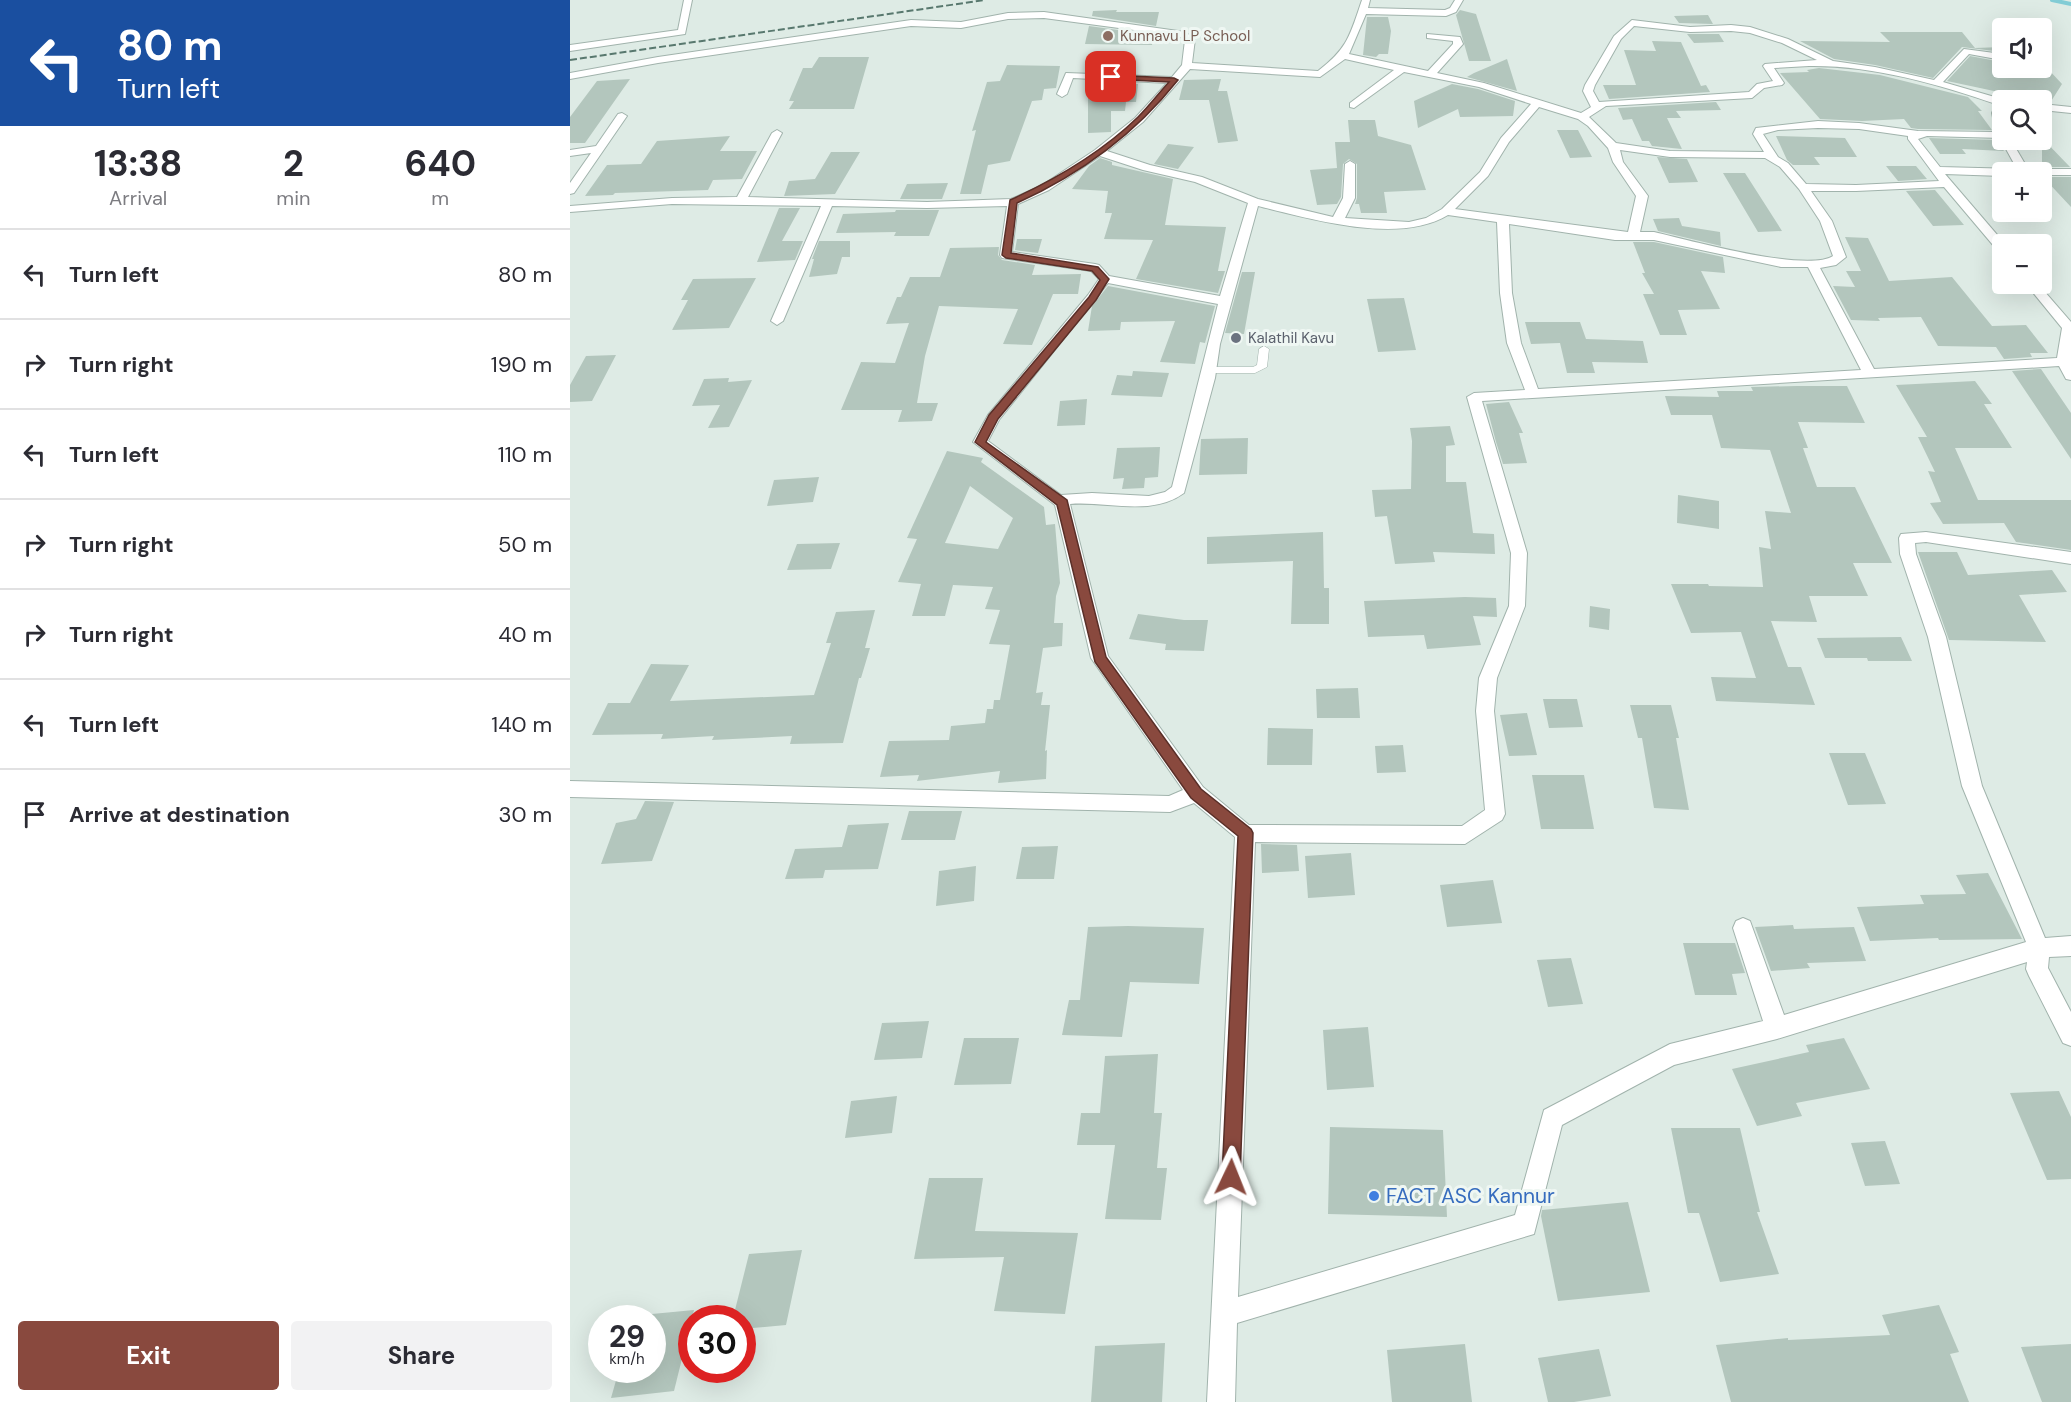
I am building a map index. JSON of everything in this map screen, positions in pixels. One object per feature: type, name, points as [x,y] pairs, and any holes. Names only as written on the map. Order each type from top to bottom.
[{"type":"street","points":[[570,48],[682,32],[688,0]]},
{"type":"street","points":[[1187,66],[1320,74],[1342,56],[1356,31],[1364,5],[1446,13],[1453,10],[1459,0]]},
{"type":"street","points":[[570,76],[658,60],[911,23],[961,25],[1008,16],[1044,15],[1182,34],[1190,39],[1187,66],[1139,120],[1099,152],[1045,188],[1013,202],[927,205],[741,200],[672,201],[570,209]]},
{"type":"street","points":[[1596,106],[1588,91],[1590,85],[1617,38],[1632,23],[1756,31],[1795,45],[1830,64]]},
{"type":"street","points":[[1430,36],[1457,39],[1458,44],[1430,75]]},
{"type":"street","points":[[1936,84],[1967,51],[1992,55]]},
{"type":"street","points":[[1342,56],[1481,85],[1581,117],[1593,124],[1609,145],[1613,146],[1670,154],[1761,154],[1773,157]]},
{"type":"street","points":[[1581,117],[1596,106],[1604,104],[1752,95],[1761,86],[1779,82],[1768,66],[1830,64],[1936,84],[1992,100]]},
{"type":"street","points":[[1354,105],[1401,69]]},
{"type":"street","points":[[1062,94],[1069,75],[1174,80]]},
{"type":"street","points":[[1099,152],[1147,168],[1198,179],[1254,201],[1337,221],[1409,226],[1430,221],[1446,211],[1484,174],[1505,140],[1536,104]]},
{"type":"street","points":[[2052,108],[2071,110]]},
{"type":"street","points":[[570,190],[622,116]]},
{"type":"street","points":[[1446,211],[1503,221],[1633,237],[1654,236],[1780,263],[1832,262],[1840,257],[1826,221],[1803,187],[1784,165],[1773,157],[1758,134],[1760,130],[1844,125],[1886,128],[1917,134],[1992,134]]},
{"type":"street","points":[[741,200],[777,133]]},
{"type":"street","points":[[1917,134],[1913,135],[1913,139],[1947,184],[1992,236]]},
{"type":"street","points":[[1613,146],[1618,162],[1642,196],[1633,237]]},
{"type":"street","points":[[570,153],[598,149]]},
{"type":"street","points":[[1337,221],[1349,198],[1350,164]]},
{"type":"street","points":[[1936,170],[1992,173]]},
{"type":"street","points":[[2052,172],[2071,172]]},
{"type":"street","points":[[1803,187],[1856,188],[1947,184]]},
{"type":"street","points":[[1058,500],[1092,498],[1137,501],[1172,496],[1179,489],[1209,370],[1213,344],[1254,201]]},
{"type":"street","points":[[1013,202],[1006,255],[1095,268],[1105,279],[1225,301]]},
{"type":"street","points":[[777,321],[827,204]]},
{"type":"street","points":[[1503,221],[1506,293],[1514,343],[1533,393]]},
{"type":"street","points":[[1812,264],[1869,373]]},
{"type":"street","points":[[1105,279],[993,418],[980,442],[1062,503],[1100,658],[1196,793],[1245,833],[1465,835],[1495,814],[1485,711],[1488,678],[1517,606],[1519,554],[1474,397],[2062,362]]},
{"type":"street","points":[[2041,294],[2070,328],[2062,362],[2071,376]]},
{"type":"street","points":[[2071,558],[1926,537],[1907,538],[1908,554],[1937,637],[1972,786],[2039,948],[2037,969],[2071,1035]]},
{"type":"street","points":[[570,789],[1170,804],[1196,793]]},
{"type":"street","points":[[1221,1402],[1245,833]]},
{"type":"street","points":[[1743,928],[1777,1028]]},
{"type":"street","points":[[1225,1314],[1525,1224],[1552,1118],[1671,1055],[1777,1028],[2039,948],[2071,946]]},
{"type":"lane","points":[[1209,370],[1255,370],[1262,367],[1264,349]]},
{"type":"building","points":[[1117,10],[1116,12],[1159,12],[1156,26],[1092,16],[1093,11]]},
{"type":"building","points":[[1460,10],[1476,14],[1491,61],[1469,61],[1456,15]]},
{"type":"building","points":[[1708,15],[1713,24],[1679,23],[1674,16]]},
{"type":"building","points":[[1367,17],[1388,17],[1391,31],[1388,54],[1379,54],[1376,57],[1363,55]]},
{"type":"building","points":[[1089,26],[1154,35],[1152,45],[1085,44]]},
{"type":"building","points":[[1880,32],[1962,32],[1975,48],[1992,47],[1992,51],[1962,47],[1933,78],[1875,65],[1834,59],[1800,41],[1890,42]]},
{"type":"building","points":[[1687,34],[1719,34],[1724,42],[1694,43]]},
{"type":"building","points":[[1652,41],[1681,42],[1701,86],[1706,85],[1710,92],[1609,99],[1603,85],[1636,85],[1624,50],[1656,51]]},
{"type":"building","points":[[1970,56],[1992,60],[1992,78],[2052,78],[2052,73],[2062,84],[2052,100],[2052,90],[1992,91],[1947,81]]},
{"type":"building","points":[[819,57],[869,57],[854,109],[789,109],[794,101],[789,101],[803,68],[812,68]]},
{"type":"building","points":[[1507,59],[1517,91],[1467,77],[1474,73]]},
{"type":"building","points":[[1007,65],[1060,66],[1056,88],[1044,89],[1042,100],[1032,101],[1010,161],[988,165],[981,194],[960,194],[976,130],[972,131],[987,82],[1000,81]]},
{"type":"building","points":[[1819,68],[1880,75],[1968,97],[1982,111],[1978,111],[1992,130],[1918,129],[1911,128],[1904,119],[1862,121],[1820,119],[1780,73],[1809,72],[1807,70]]},
{"type":"building","points":[[630,79],[585,143],[570,143],[570,117],[597,81]]},
{"type":"building","points":[[1221,79],[1218,91],[1227,91],[1238,141],[1218,143],[1209,100],[1179,100],[1184,80]]},
{"type":"building","points":[[1111,82],[1138,84],[1136,102],[1126,102],[1125,111],[1111,111],[1111,132],[1088,133],[1088,87],[1111,85]]},
{"type":"building","points":[[1452,84],[1478,89],[1515,101],[1513,116],[1460,117],[1458,109],[1418,128],[1414,101]]},
{"type":"building","points":[[1716,102],[1721,110],[1676,111],[1681,118],[1667,118],[1682,149],[1652,146],[1649,141],[1642,141],[1632,119],[1623,120],[1618,108]]},
{"type":"building","points":[[1348,120],[1375,120],[1378,136],[1411,145],[1426,190],[1384,192],[1387,213],[1361,213],[1359,204],[1355,204],[1357,164],[1349,159],[1343,164],[1341,197],[1337,204],[1317,205],[1310,170],[1337,168],[1335,142],[1350,142]]},
{"type":"building","points":[[1557,130],[1578,130],[1592,157],[1570,158]]},
{"type":"building","points":[[730,136],[720,151],[757,151],[742,179],[713,180],[708,190],[585,196],[607,165],[641,164],[657,141]]},
{"type":"building","points":[[1776,136],[1845,138],[1857,157],[1814,157],[1820,165],[1793,165],[1787,160]]},
{"type":"building","points":[[1929,138],[1992,140],[1992,150],[2004,151],[1962,149],[1966,154],[1940,154]]},
{"type":"building","points":[[1168,144],[1194,147],[1178,169],[1154,164]]},
{"type":"building","points":[[2052,148],[2070,167],[2052,167],[2052,162],[2042,162],[2042,150]]},
{"type":"building","points":[[831,152],[860,152],[835,194],[784,196],[789,181],[815,179]]},
{"type":"building","points":[[1657,157],[1687,159],[1698,182],[1669,183]]},
{"type":"building","points":[[1100,158],[1112,162],[1112,165],[1173,179],[1165,225],[1226,227],[1218,271],[1225,271],[1218,293],[1136,279],[1153,240],[1104,239],[1112,213],[1105,213],[1108,191],[1072,189],[1089,166]]},
{"type":"building","points":[[1886,166],[1916,166],[1927,179],[1898,181]]},
{"type":"building","points":[[1723,173],[1745,173],[1782,231],[1758,232]]},
{"type":"building","points":[[2052,177],[2071,177],[2071,207],[2052,187]]},
{"type":"building","points":[[948,183],[942,199],[900,199],[907,184]]},
{"type":"building","points":[[1935,190],[1964,225],[1933,226],[1906,191]]},
{"type":"building","points":[[779,208],[800,208],[782,241],[803,241],[795,260],[757,262]]},
{"type":"building","points":[[896,210],[939,210],[929,236],[894,236],[896,232],[836,233],[843,214],[895,212]]},
{"type":"building","points":[[1679,218],[1682,226],[1720,232],[1721,246],[1658,231],[1653,219]]},
{"type":"building","points":[[1845,237],[1868,238],[1889,281],[1952,277],[1992,326],[2026,325],[2048,353],[2030,353],[2032,357],[2004,359],[1996,347],[1938,346],[1921,317],[1878,318],[1880,321],[1851,320],[1833,286],[1855,287],[1846,271],[1861,271]]},
{"type":"building","points":[[1017,239],[1042,239],[1038,253],[1015,250]]},
{"type":"building","points":[[819,241],[850,241],[850,257],[842,257],[837,274],[809,277],[814,259],[812,259]]},
{"type":"building","points":[[1633,242],[1654,242],[1723,257],[1725,273],[1701,271],[1720,309],[1678,310],[1687,335],[1660,335],[1643,294],[1654,294],[1642,273],[1645,273]]},
{"type":"building","points":[[999,247],[998,255],[1002,260],[1035,265],[1032,275],[1081,274],[1078,294],[1053,294],[1032,345],[1003,344],[1018,309],[939,306],[925,356],[917,403],[938,403],[932,421],[898,422],[902,410],[841,410],[861,362],[895,363],[909,323],[886,324],[897,297],[901,297],[910,277],[940,277],[950,248]]},
{"type":"building","points":[[1242,272],[1255,272],[1244,334],[1225,333]]},
{"type":"building","points":[[756,278],[729,328],[672,330],[688,300],[681,300],[693,279]]},
{"type":"building","points":[[1108,286],[1215,306],[1205,343],[1200,342],[1195,364],[1160,362],[1175,321],[1121,322],[1120,330],[1088,331],[1092,306]]},
{"type":"building","points":[[1404,298],[1416,350],[1378,352],[1367,299]]},
{"type":"building","points":[[1525,322],[1580,322],[1586,339],[1643,341],[1648,363],[1592,362],[1595,373],[1567,373],[1560,343],[1531,344]]},
{"type":"building","points":[[616,355],[592,401],[570,402],[570,385],[586,356]]},
{"type":"building","points":[[2041,369],[2071,413],[2071,459],[2012,371]]},
{"type":"building","points":[[1133,371],[1169,373],[1162,397],[1111,395],[1117,375],[1132,376]]},
{"type":"building","points":[[729,378],[728,382],[752,380],[729,427],[708,428],[720,405],[692,406],[704,379]]},
{"type":"building","points":[[1975,381],[1992,404],[1984,404],[2012,448],[1955,448],[1978,500],[2071,500],[2071,550],[2016,542],[2004,523],[1943,524],[1930,503],[1941,502],[1928,471],[1935,472],[1918,437],[1927,437],[1896,385]]},
{"type":"building","points":[[1847,386],[1865,423],[1798,422],[1808,448],[1803,448],[1817,487],[1855,487],[1892,563],[1853,563],[1868,596],[1809,596],[1817,622],[1771,621],[1788,667],[1801,667],[1815,705],[1716,701],[1711,677],[1756,678],[1741,632],[1691,633],[1671,584],[1763,587],[1759,547],[1771,549],[1765,511],[1791,513],[1770,450],[1721,448],[1712,415],[1671,415],[1665,396],[1719,397],[1717,391],[1753,391],[1751,387]]},
{"type":"building","points":[[1087,399],[1085,425],[1057,426],[1060,401]]},
{"type":"building","points":[[1509,402],[1523,433],[1519,433],[1527,463],[1503,464],[1496,442],[1486,404]]},
{"type":"building","points":[[1450,426],[1455,445],[1446,446],[1446,482],[1466,482],[1473,533],[1494,534],[1495,554],[1433,552],[1435,562],[1395,564],[1387,516],[1375,517],[1372,490],[1411,489],[1410,428]]},
{"type":"building","points":[[1248,438],[1247,474],[1199,475],[1201,439]]},
{"type":"building","points":[[1160,447],[1158,477],[1145,478],[1144,488],[1122,489],[1124,478],[1113,479],[1117,448]]},
{"type":"building","points":[[947,451],[983,458],[981,462],[1044,507],[1046,525],[1055,524],[1060,583],[1056,596],[1054,623],[1063,623],[1062,646],[1043,648],[1036,693],[1043,692],[1041,705],[1050,705],[1045,751],[1047,750],[1046,779],[998,783],[1000,771],[917,781],[919,775],[880,777],[889,741],[949,740],[951,726],[985,723],[987,709],[993,709],[994,700],[1000,700],[1010,645],[989,644],[1000,610],[985,609],[993,587],[953,585],[945,616],[912,616],[921,584],[898,582],[917,539],[907,538]],"holes":[[[970,486],[1013,518],[998,549],[945,543]]]},
{"type":"building","points":[[819,477],[813,502],[767,506],[774,480]]},
{"type":"building","points":[[1678,495],[1719,501],[1719,529],[1677,523]]},
{"type":"building","points":[[1323,532],[1324,588],[1329,588],[1329,624],[1291,624],[1293,561],[1207,564],[1207,537]]},
{"type":"building","points":[[840,543],[831,569],[787,570],[797,544]]},
{"type":"building","points":[[1918,552],[1957,552],[1968,575],[2052,570],[2067,592],[2019,595],[2046,642],[1949,640]]},
{"type":"building","points":[[1496,598],[1497,617],[1473,616],[1481,645],[1427,649],[1424,635],[1368,637],[1364,601]]},
{"type":"building","points":[[1590,606],[1610,609],[1609,630],[1589,627]]},
{"type":"building","points":[[875,610],[865,648],[870,648],[861,678],[859,678],[843,743],[790,744],[792,736],[712,740],[714,736],[661,739],[663,734],[592,735],[608,703],[630,703],[651,664],[689,665],[670,701],[814,695],[831,643],[826,643],[836,612]]},
{"type":"building","points":[[1138,614],[1184,620],[1208,620],[1204,651],[1165,650],[1166,644],[1129,639]]},
{"type":"building","points":[[1901,637],[1912,661],[1825,658],[1817,638]]},
{"type":"building","points":[[1358,688],[1360,718],[1317,718],[1316,689]]},
{"type":"building","points":[[1543,699],[1577,699],[1583,727],[1549,728]]},
{"type":"building","points":[[1630,705],[1671,705],[1679,738],[1676,738],[1689,810],[1654,808],[1642,738],[1638,738]]},
{"type":"building","points":[[1527,713],[1537,755],[1509,756],[1500,715]]},
{"type":"building","points":[[1268,728],[1313,729],[1312,765],[1267,765]]},
{"type":"building","points":[[1403,745],[1406,772],[1377,773],[1375,746]]},
{"type":"building","points":[[1829,753],[1865,753],[1886,804],[1848,805]]},
{"type":"building","points":[[1532,775],[1584,775],[1594,829],[1541,829]]},
{"type":"building","points":[[645,801],[674,802],[652,861],[601,864],[616,823],[636,819]]},
{"type":"building","points":[[909,811],[962,811],[955,840],[901,840]]},
{"type":"building","points":[[889,823],[878,869],[825,870],[823,878],[785,879],[795,849],[842,847],[848,825]]},
{"type":"building","points":[[1261,844],[1297,845],[1299,871],[1262,873]]},
{"type":"building","points":[[1058,846],[1054,879],[1016,879],[1022,847]]},
{"type":"building","points":[[1351,853],[1355,895],[1308,898],[1305,856]]},
{"type":"building","points":[[976,866],[974,901],[936,906],[939,871]]},
{"type":"building","points":[[1988,873],[2022,939],[1939,940],[1938,938],[1870,941],[1857,907],[1924,904],[1920,895],[1966,894],[1956,875]]},
{"type":"building","points":[[1493,880],[1502,923],[1447,927],[1440,885]]},
{"type":"building","points":[[1793,925],[1794,929],[1854,927],[1866,961],[1807,963],[1810,968],[1771,971],[1755,927]]},
{"type":"building","points":[[1088,927],[1204,928],[1199,984],[1130,982],[1122,1037],[1062,1035],[1069,1000],[1080,1000]]},
{"type":"building","points":[[1683,943],[1735,943],[1745,973],[1732,974],[1737,995],[1695,995]]},
{"type":"building","points":[[1571,958],[1583,1004],[1548,1007],[1537,960]]},
{"type":"building","points":[[929,1021],[922,1058],[874,1060],[882,1023]]},
{"type":"building","points":[[1368,1027],[1374,1087],[1327,1090],[1323,1030]]},
{"type":"building","points":[[964,1038],[1019,1038],[1011,1084],[954,1085]]},
{"type":"building","points":[[1844,1038],[1870,1089],[1796,1103],[1802,1116],[1757,1126],[1732,1069],[1809,1052],[1806,1045]]},
{"type":"building","points":[[1158,1054],[1154,1113],[1162,1113],[1157,1168],[1167,1168],[1161,1220],[1105,1219],[1115,1145],[1077,1145],[1081,1113],[1100,1113],[1105,1056]]},
{"type":"building","points":[[2059,1091],[2071,1117],[2071,1179],[2047,1180],[2010,1093]]},
{"type":"building","points":[[897,1096],[892,1133],[845,1138],[851,1101]]},
{"type":"building","points":[[1330,1127],[1443,1130],[1447,1217],[1328,1214]]},
{"type":"building","points":[[1671,1128],[1740,1128],[1760,1212],[1757,1212],[1779,1274],[1720,1282],[1699,1213],[1688,1213]]},
{"type":"building","points":[[1885,1141],[1900,1184],[1865,1186],[1851,1143]]},
{"type":"building","points":[[929,1178],[983,1178],[975,1231],[1078,1233],[1065,1314],[994,1311],[1004,1257],[914,1259]]},
{"type":"building","points":[[1628,1202],[1650,1292],[1558,1301],[1541,1216],[1542,1210]]},
{"type":"building","points":[[802,1250],[786,1325],[756,1328],[756,1305],[736,1305],[749,1254]]},
{"type":"building","points":[[1939,1305],[1959,1352],[1950,1354],[1969,1402],[1731,1402],[1716,1345],[1788,1338],[1788,1340],[1890,1335],[1882,1315]]},
{"type":"building","points":[[678,1312],[678,1375],[674,1391],[611,1398],[615,1383],[666,1383],[666,1313]]},
{"type":"building","points":[[1165,1343],[1162,1402],[1091,1402],[1095,1346]]},
{"type":"building","points":[[1465,1344],[1472,1402],[1392,1402],[1387,1350]]},
{"type":"building","points":[[2071,1344],[2071,1402],[2042,1402],[2021,1347]]},
{"type":"building","points":[[1599,1349],[1611,1396],[1574,1402],[1548,1402],[1538,1358]]},
{"type":"waterway","points":[[2052,0],[2071,4]]},
{"type":"railway","points":[[570,60],[985,0]]},
{"type":"place","name":"Kunnavu LP School","points":[[1108,36]]},
{"type":"place","name":"Kalathil Kavu","points":[[1236,338]]},
{"type":"place","name":"FACT ASC Kannur","points":[[1374,1196]]},
{"type":"route","points":[[1111,77],[1174,80],[1139,120],[1099,152],[1045,188],[1013,202],[1006,255],[1095,268],[1105,279],[993,418],[980,442],[1062,503],[1100,658],[1196,793],[1245,833],[1231,1177]]}]
